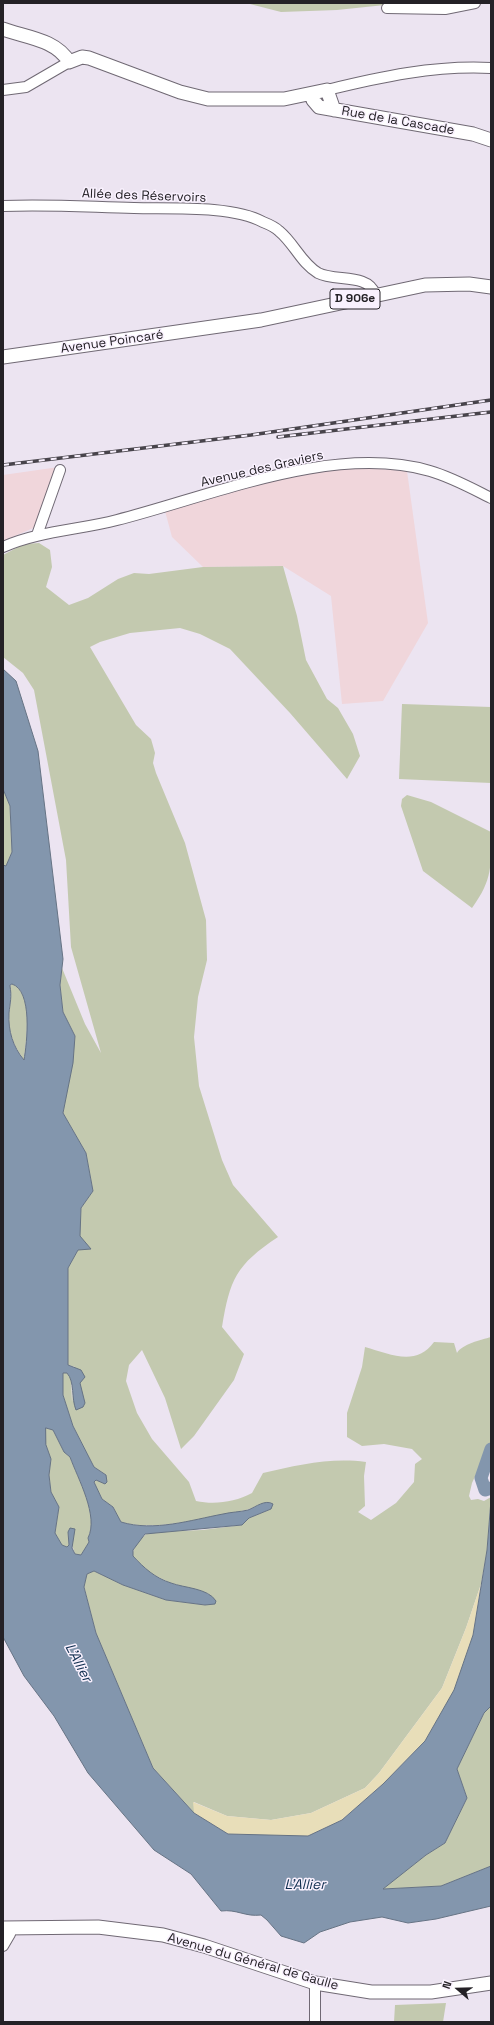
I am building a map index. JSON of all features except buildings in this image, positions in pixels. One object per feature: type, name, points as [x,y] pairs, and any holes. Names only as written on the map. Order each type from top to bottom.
[{"type":"main road","points":[[3,29],[45,43],[60,50],[69,62],[82,57],[89,58],[180,92],[208,99],[284,99],[327,90],[334,110]]},
{"type":"main road","name":"Rue de la Cascade","points":[[312,94],[313,100],[319,107],[473,134],[491,140]]},
{"type":"main road","name":"D 906e","points":[[375,294],[425,285],[469,284],[491,287]]},
{"type":"main road","name":"Avenue Poincaré","points":[[3,357],[261,320],[375,294]]},
{"type":"main road","name":"Avenue du Général de Gaulle","points":[[5,1931],[83,1926],[140,1932],[186,1940],[315,1983],[371,1992],[403,1994],[445,1991],[491,1982]]},
{"type":"street","points":[[387,8],[445,9],[475,3]]},
{"type":"street","points":[[3,90],[26,86],[69,62]]},
{"type":"street","points":[[327,90],[387,76],[442,69],[491,68]]},
{"type":"street","name":"Allée des Réservoirs","points":[[3,206],[42,204],[222,211],[262,221],[279,231],[304,261],[319,273],[334,278],[360,280],[370,286],[375,294]]},
{"type":"street","name":"Avenue des Graviers","points":[[3,547],[22,538],[89,527],[234,486],[292,472],[330,466],[369,464],[410,467],[446,476],[491,498]]},
{"type":"street","points":[[37,535],[60,470]]},
{"type":"street","points":[[3,1946],[5,1931]]},
{"type":"street","points":[[315,1983],[315,2022]]},
{"type":"shaded area","points":[[59,467],[38,526],[3,541],[3,475]]},
{"type":"shaded area","points":[[359,467],[407,471],[428,623],[383,701],[342,704],[331,596],[283,566],[203,567],[172,537],[165,511],[278,477]]},
{"type":"green space","points":[[246,3],[404,3],[337,10],[281,12]]},
{"type":"green space","points":[[39,543],[50,550],[52,567],[46,587],[69,605],[88,598],[118,579],[134,573],[149,574],[203,567],[283,566],[297,616],[306,660],[327,699],[338,708],[353,734],[360,756],[347,779],[290,713],[230,649],[200,634],[180,628],[130,633],[100,642],[90,647],[136,725],[151,739],[155,753],[153,763],[156,773],[185,843],[206,920],[207,960],[198,997],[194,1037],[199,1086],[222,1160],[233,1185],[278,1237],[253,1256],[244,1265],[237,1274],[232,1285],[222,1327],[244,1354],[234,1380],[194,1436],[181,1449],[165,1398],[142,1350],[129,1365],[126,1381],[137,1413],[152,1439],[189,1482],[196,1501],[218,1503],[239,1499],[252,1493],[263,1473],[276,1470],[327,1461],[340,1460],[366,1462],[364,1476],[365,1506],[358,1512],[371,1520],[396,1503],[414,1482],[415,1464],[422,1459],[412,1449],[384,1444],[362,1446],[347,1437],[347,1413],[362,1367],[365,1347],[393,1355],[411,1356],[427,1350],[434,1342],[454,1343],[457,1353],[467,1345],[491,1337],[491,1442],[472,1483],[469,1496],[471,1500],[478,1499],[484,1501],[491,1497],[487,1550],[481,1584],[466,1628],[442,1688],[379,1773],[365,1788],[311,1813],[271,1820],[227,1816],[194,1802],[194,1813],[153,1768],[96,1633],[84,1586],[87,1574],[94,1571],[123,1585],[166,1600],[205,1605],[209,1594],[170,1583],[148,1572],[133,1556],[134,1549],[138,1542],[151,1532],[202,1530],[242,1525],[249,1518],[271,1509],[270,1502],[246,1510],[183,1522],[134,1525],[121,1522],[113,1507],[102,1499],[94,1482],[106,1475],[94,1467],[73,1426],[63,1395],[63,1373],[67,1373],[71,1377],[72,1402],[75,1367],[68,1365],[68,1268],[78,1250],[81,1208],[93,1191],[86,1153],[63,1113],[75,1036],[63,1012],[60,985],[62,968],[85,1024],[101,1053],[71,947],[66,860],[34,690],[23,673],[3,657],[3,555],[24,544]]},
{"type":"green space","points":[[402,704],[491,707],[491,783],[399,779]]},
{"type":"green space","points":[[3,789],[10,806],[12,852],[6,866],[3,865]]},
{"type":"green space","points":[[407,795],[431,802],[491,832],[491,863],[487,880],[484,889],[472,908],[423,871],[401,806],[402,799]]},
{"type":"green space","points":[[12,984],[19,989],[26,1007],[27,1030],[24,1060],[17,1050],[10,1029],[10,986]]},
{"type":"green space","points":[[46,1428],[53,1430],[64,1452],[70,1457],[86,1498],[91,1519],[91,1529],[88,1538],[89,1542],[81,1555],[75,1554],[68,1532],[69,1545],[67,1547],[62,1545],[55,1533],[59,1507],[51,1492],[49,1475],[51,1459],[46,1445]]},
{"type":"green space","points":[[491,1706],[491,1866],[441,1886],[382,1889],[426,1855],[445,1843],[467,1798],[457,1769],[484,1713]]},
{"type":"green space","points":[[446,2003],[443,2022],[394,2022],[395,2005]]},
{"type":"sand","points":[[481,1584],[473,1635],[455,1690],[425,1741],[383,1784],[342,1820],[308,1836],[228,1834],[194,1813],[193,1802],[227,1816],[271,1820],[311,1813],[365,1788],[379,1773],[442,1688],[466,1628]]},
{"type":"water","name":"L'Allier","points":[[3,669],[16,681],[38,751],[63,959],[60,985],[63,1012],[75,1036],[73,1063],[63,1113],[86,1153],[93,1191],[81,1208],[80,1236],[91,1249],[78,1250],[68,1268],[68,1365],[81,1370],[85,1377],[80,1383],[85,1403],[83,1407],[76,1410],[72,1385],[67,1373],[63,1373],[63,1395],[73,1426],[94,1467],[106,1475],[107,1482],[105,1484],[96,1480],[94,1482],[102,1499],[113,1507],[121,1522],[134,1525],[146,1526],[172,1524],[248,1510],[267,1502],[273,1504],[271,1509],[249,1518],[242,1525],[145,1534],[133,1550],[133,1556],[155,1575],[176,1585],[207,1593],[216,1601],[215,1604],[205,1605],[166,1600],[123,1585],[94,1571],[87,1574],[84,1587],[96,1633],[153,1768],[194,1813],[228,1834],[308,1836],[342,1820],[383,1784],[425,1741],[454,1690],[473,1635],[487,1550],[491,1500],[491,1706],[484,1713],[457,1769],[467,1798],[445,1843],[426,1855],[383,1889],[441,1886],[491,1866],[491,1906],[436,1919],[408,1923],[382,1917],[350,1922],[320,1932],[304,1943],[281,1936],[261,1915],[221,1911],[191,1874],[154,1850],[88,1773],[54,1716],[24,1676],[3,1637],[3,865],[6,866],[12,852],[10,806],[3,789]],"holes":[[[12,984],[19,988],[26,1006],[27,1030],[24,1060],[14,1044],[9,1026],[11,997],[10,986]],[[46,1428],[53,1430],[64,1452],[70,1457],[86,1498],[91,1519],[91,1529],[88,1538],[89,1542],[81,1555],[75,1554],[72,1548],[75,1529],[70,1528],[68,1532],[69,1545],[67,1547],[62,1545],[55,1533],[59,1507],[51,1492],[49,1475],[51,1459],[46,1445]]]},
{"type":"waterway","points":[[491,1449],[481,1478],[485,1490],[491,1488]]},
{"type":"railway","points":[[3,465],[251,435],[491,400]]},
{"type":"railway","points":[[278,437],[491,412]]}]
